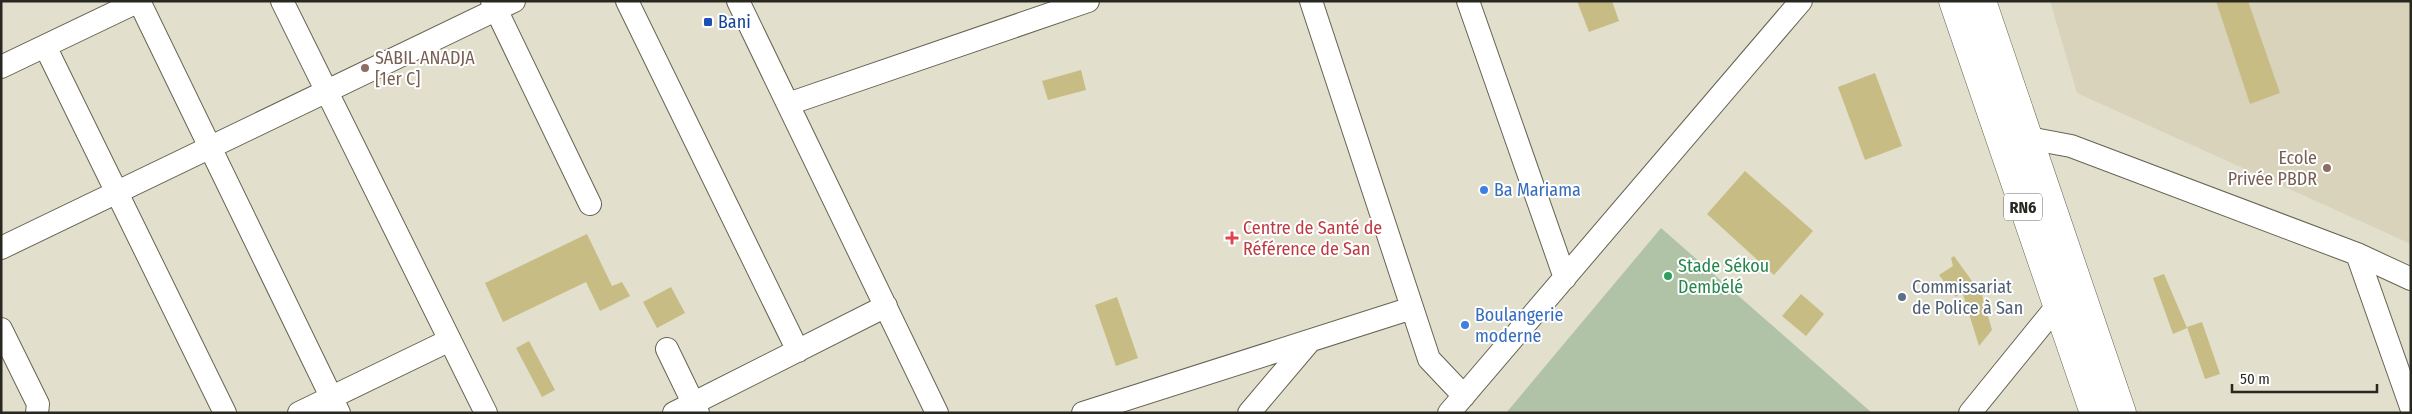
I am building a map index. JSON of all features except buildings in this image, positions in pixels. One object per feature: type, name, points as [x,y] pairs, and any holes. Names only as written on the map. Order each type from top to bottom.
[{"type":"main road","name":"RN6","points":[[1953,1],[2094,413]]},
{"type":"main road","name":"RN6","points":[[1982,1],[2122,413]]},
{"type":"street","points":[[1,67],[139,1],[335,405]]},
{"type":"street","points":[[282,1],[486,413]]},
{"type":"street","points":[[627,1],[798,351]]},
{"type":"street","points":[[738,1],[937,413]]},
{"type":"street","points":[[788,104],[1088,1]]},
{"type":"street","points":[[1311,1],[1429,359],[1464,396]]},
{"type":"street","points":[[1468,1],[1565,278]]},
{"type":"street","points":[[1449,413],[1801,1]]},
{"type":"street","points":[[1,248],[327,92],[501,4],[590,204]]},
{"type":"street","points":[[45,46],[225,413]]},
{"type":"street","points":[[2002,145],[2028,138],[2071,146],[2358,254],[2411,279]]},
{"type":"street","points":[[2358,254],[2411,407]]},
{"type":"street","points":[[667,349],[689,410],[886,306]]},
{"type":"street","points":[[1970,413],[2057,306]]},
{"type":"street","points":[[1084,413],[1412,308]]},
{"type":"street","points":[[1,329],[38,404],[37,413]]},
{"type":"street","points":[[299,413],[335,405],[450,340]]},
{"type":"street","points":[[1249,413],[1310,340]]},
{"type":"shaded area","name":"Ecole Privée PBDR","points":[[2050,1],[2411,1],[2411,244],[2077,93]]},
{"type":"green space","name":"Stade Sékou Dembélé","points":[[1661,228],[1872,413],[1506,413]]},
{"type":"place","name":"Bani","points":[[708,22]]},
{"type":"place","name":"SABIL ANADJA [1er C]","points":[[365,68]]},
{"type":"place","name":"Ecole Privée PBDR","points":[[2327,168]]},
{"type":"place","name":"Ba Mariama","points":[[1484,190]]},
{"type":"place","name":"Centre de Santé de Référence de San","points":[[1232,238]]},
{"type":"place","name":"Stade Sékou Dembélé","points":[[1668,276]]},
{"type":"place","name":"Commissariat de Police à San","points":[[1902,297]]},
{"type":"place","name":"Boulangerie moderne","points":[[1465,325]]}]
